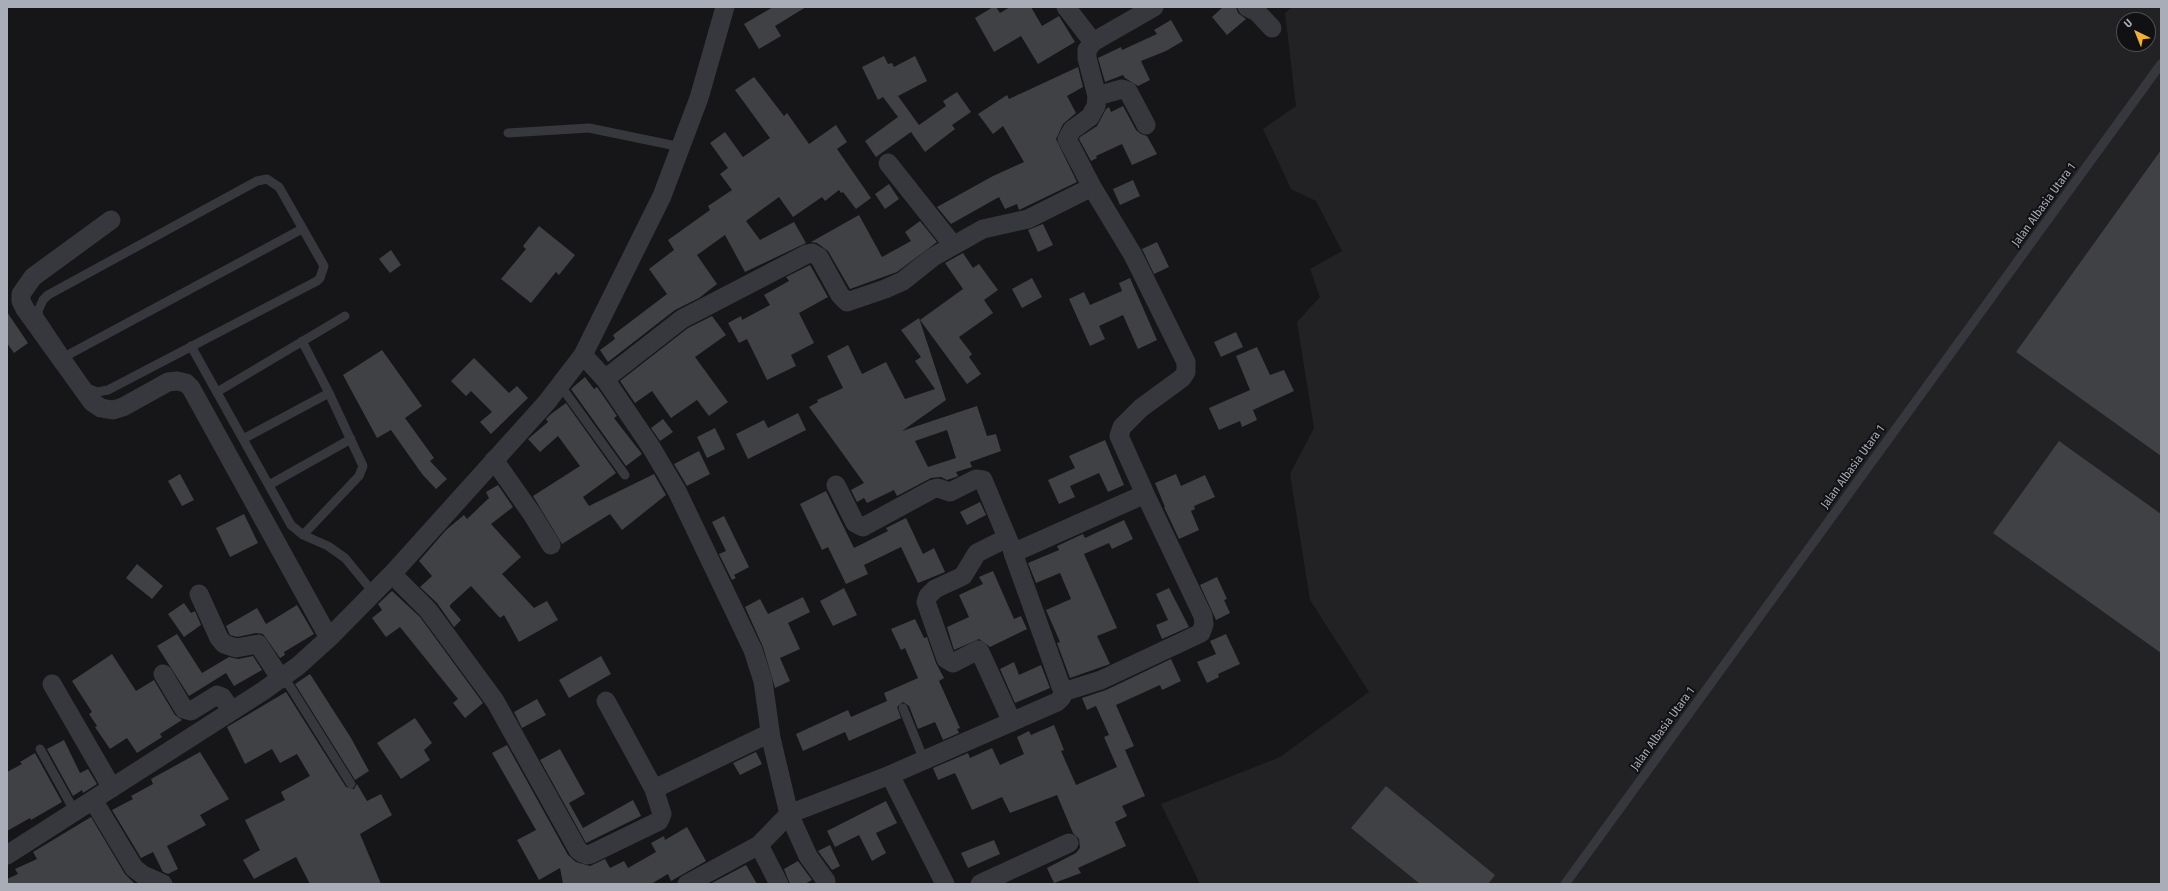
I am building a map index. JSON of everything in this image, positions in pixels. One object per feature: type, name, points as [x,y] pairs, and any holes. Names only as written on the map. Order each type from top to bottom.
[{"type":"street","points":[[7,855],[282,678],[330,638],[392,574],[560,385],[583,354],[662,196],[699,98],[724,7]]},
{"type":"street","points":[[1066,7],[1093,42]]},
{"type":"street","points":[[1063,692],[1101,680],[1201,633],[1204,624],[1203,616],[1119,436],[1122,427],[1141,408],[1182,378],[1186,372],[1186,362],[1133,255],[1092,187],[1066,139],[1072,130],[1086,121],[1093,113],[1097,96],[1087,58],[1088,47],[1093,42],[1154,7]]},
{"type":"street","points":[[1247,7],[1257,12],[1272,28]]},
{"type":"street","points":[[1097,96],[1120,89],[1128,91],[1146,125]]},
{"type":"street","points":[[888,163],[953,245]]},
{"type":"street","points":[[605,379],[682,318],[807,254],[812,253],[819,257],[840,295],[848,302],[885,290],[903,281],[933,257],[983,229],[1028,219],[1092,187]]},
{"type":"street","points":[[111,220],[33,277],[25,286],[21,294],[21,301],[25,309],[92,402],[100,408],[113,410],[123,407],[168,382],[177,381],[186,383],[191,388],[330,638]]},
{"type":"street","points":[[583,354],[605,379],[651,447],[677,492],[752,650],[763,682],[770,733],[789,814],[808,856],[826,881]]},
{"type":"street","points":[[494,460],[532,514],[550,545]]},
{"type":"street","points":[[687,884],[759,845],[789,814],[890,775],[1057,702],[1062,697],[1063,692],[1010,545],[983,480],[976,479],[950,492],[940,489],[933,489],[863,527],[855,523],[836,485]]},
{"type":"street","points":[[1012,722],[978,650],[953,663],[946,659],[926,602],[928,596],[935,589],[963,576],[977,553],[1010,545],[1145,494]]},
{"type":"street","points":[[392,574],[428,610],[495,701],[582,853],[587,855],[659,821],[662,814],[654,789],[606,701]]},
{"type":"street","points":[[199,594],[219,638],[224,644],[236,648],[258,644],[282,678]]},
{"type":"street","points":[[162,674],[184,709],[191,711],[217,695],[222,697],[232,711]]},
{"type":"street","points":[[52,684],[112,788]]},
{"type":"street","points":[[654,789],[770,733]]},
{"type":"street","points":[[890,775],[945,884]]},
{"type":"street","points":[[93,800],[134,868],[142,875],[163,884]]},
{"type":"street","points":[[980,884],[1069,843]]},
{"type":"street","points":[[759,845],[779,884]]},
{"type":"lane","name":"Jalan Albasia Utara 1","points":[[1565,884],[2161,64]]},
{"type":"lane","points":[[508,133],[589,128],[681,147]]},
{"type":"lane","points":[[267,179],[279,187],[302,230],[324,266],[320,278],[108,390],[97,392],[86,388],[39,316],[40,305],[48,295],[257,181],[267,179]]},
{"type":"lane","points":[[66,356],[302,230]]},
{"type":"lane","points":[[217,392],[345,316]]},
{"type":"lane","points":[[302,341],[363,462],[360,476],[303,535]]},
{"type":"lane","points":[[191,346],[291,525],[303,535],[328,546],[345,558],[373,592]]},
{"type":"lane","points":[[560,385],[625,475]]},
{"type":"lane","points":[[243,439],[329,393]]},
{"type":"lane","points":[[269,485],[351,439]]},
{"type":"lane","points":[[282,678],[351,784]]},
{"type":"lane","points":[[903,708],[924,760]]},
{"type":"lane","points":[[40,748],[75,812]]},
{"type":"shaded area","points":[[1292,7],[2161,7],[2161,884],[1200,884],[1161,804],[1280,757],[1369,692],[1310,600],[1290,474],[1314,428],[1297,322],[1320,297],[1310,269],[1342,251],[1316,201],[1291,189],[1263,129],[1296,106],[1285,13]]},
{"type":"building","points":[[773,7],[806,7],[775,26],[781,36],[759,49],[744,24]]},
{"type":"building","points":[[993,7],[996,7],[1000,13],[1010,7],[1031,7],[1042,26],[1059,16],[1075,42],[1038,64],[1021,36],[994,52],[975,18]]},
{"type":"building","points":[[1223,7],[1236,7],[1238,13],[1246,19],[1227,35],[1212,17]]},
{"type":"building","points":[[1171,20],[1183,41],[1166,51],[1141,61],[1150,80],[1138,86],[1125,78],[1123,75],[1105,82],[1098,58],[1121,47],[1122,50],[1157,34],[1154,30]]},
{"type":"building","points":[[884,56],[888,64],[892,63],[894,67],[915,56],[927,81],[898,96],[919,125],[946,106],[943,101],[957,92],[971,112],[952,125],[955,129],[925,152],[911,132],[876,157],[865,141],[898,117],[883,97],[878,100],[862,67]]},
{"type":"building","points":[[1078,67],[1083,87],[1067,96],[1076,113],[1063,124],[1056,139],[1077,182],[1019,210],[1017,204],[1005,209],[999,197],[951,224],[937,207],[993,176],[1024,162],[1003,126],[993,134],[978,114],[1007,95],[1009,99]]},
{"type":"building","points":[[754,77],[784,116],[787,113],[809,144],[836,125],[847,142],[837,149],[871,198],[856,209],[843,192],[841,193],[839,190],[825,201],[822,197],[793,217],[779,197],[746,221],[760,240],[794,222],[806,243],[745,272],[725,235],[697,255],[717,284],[699,298],[675,310],[608,362],[600,350],[615,339],[613,335],[667,294],[649,269],[674,250],[668,240],[710,210],[708,206],[732,190],[720,174],[728,168],[710,143],[725,132],[743,157],[770,138],[735,90]]},
{"type":"building","points":[[1123,106],[1136,130],[1147,136],[1157,154],[1132,165],[1122,144],[1096,156],[1097,158],[1091,161],[1079,139],[1080,137],[1097,126],[1106,109],[1109,107],[1111,112]]},
{"type":"building","points":[[2161,150],[2161,456],[2016,352]]},
{"type":"building","points":[[1133,180],[1140,196],[1120,205],[1113,189]]},
{"type":"building","points":[[889,184],[899,199],[885,209],[875,194]]},
{"type":"building","points":[[859,215],[882,257],[911,241],[905,232],[920,221],[937,242],[897,272],[850,289],[828,251],[817,243],[811,242]]},
{"type":"building","points":[[1043,224],[1053,245],[1038,252],[1028,230]]},
{"type":"building","points":[[539,226],[575,255],[559,275],[556,272],[531,303],[501,279],[526,249],[523,246]]},
{"type":"building","points":[[1157,242],[1169,267],[1154,274],[1142,249]]},
{"type":"building","points":[[391,250],[401,265],[390,273],[379,259]]},
{"type":"building","points":[[963,253],[973,268],[979,264],[998,290],[984,300],[993,313],[959,337],[972,354],[969,357],[981,374],[967,384],[920,320],[963,289],[945,263]]},
{"type":"building","points":[[810,265],[828,297],[799,313],[814,343],[791,355],[796,366],[767,380],[747,339],[739,343],[728,323],[741,316],[742,320],[770,305],[764,295],[789,281],[786,277]]},
{"type":"building","points":[[1032,278],[1042,297],[1022,308],[1012,289]]},
{"type":"building","points":[[1130,278],[1157,340],[1138,349],[1123,315],[1099,326],[1105,339],[1090,346],[1069,299],[1084,292],[1090,305],[1122,291],[1119,283]]},
{"type":"building","points":[[7,312],[28,343],[14,353],[7,343]]},
{"type":"building","points":[[712,316],[726,335],[695,357],[728,402],[709,416],[697,400],[671,418],[652,391],[635,403],[620,381],[688,328]]},
{"type":"building","points":[[919,318],[946,400],[902,431],[977,406],[987,436],[996,434],[1001,451],[970,462],[972,467],[956,472],[958,476],[956,477],[947,480],[941,477],[931,478],[897,496],[894,490],[867,503],[864,498],[857,502],[851,490],[864,483],[809,407],[818,402],[817,400],[843,388],[827,356],[848,345],[862,374],[886,362],[905,399],[935,389],[915,361],[921,357],[901,330]],"holes":[[[947,430],[956,458],[928,467],[915,441]]]},
{"type":"building","points":[[1236,332],[1243,347],[1221,357],[1214,342]]},
{"type":"building","points":[[1257,347],[1270,375],[1284,370],[1294,391],[1253,410],[1257,420],[1242,427],[1240,421],[1219,430],[1209,408],[1250,390],[1236,356]]},
{"type":"building","points":[[382,350],[422,406],[405,418],[434,458],[430,461],[447,479],[436,489],[422,474],[391,430],[377,438],[343,375]]},
{"type":"building","points":[[474,358],[509,393],[517,386],[528,398],[491,434],[480,422],[492,412],[471,391],[466,396],[451,381]]},
{"type":"building","points":[[585,377],[594,389],[597,387],[617,416],[614,418],[642,454],[626,466],[571,389]]},
{"type":"building","points":[[566,403],[616,473],[583,497],[589,506],[654,474],[666,495],[622,530],[610,514],[562,544],[533,496],[580,466],[558,436],[540,452],[528,439],[548,422],[546,419],[551,414]]},
{"type":"building","points":[[798,413],[806,430],[748,459],[736,434],[764,420],[768,428]]},
{"type":"building","points":[[663,419],[673,432],[660,441],[651,428]]},
{"type":"building","points":[[715,428],[725,449],[707,458],[697,437]]},
{"type":"building","points":[[1105,440],[1124,485],[1108,492],[1099,473],[1070,486],[1075,497],[1059,504],[1048,480],[1075,468],[1069,456]]},
{"type":"building","points":[[2059,441],[2161,514],[2161,653],[1993,533]]},
{"type":"building","points":[[699,451],[710,474],[687,486],[674,464]]},
{"type":"building","points":[[180,474],[194,500],[182,506],[168,481]]},
{"type":"building","points":[[1176,474],[1181,486],[1205,475],[1215,497],[1194,506],[1195,509],[1191,511],[1199,530],[1179,539],[1155,483]]},
{"type":"building","points":[[498,485],[513,507],[491,524],[521,557],[502,574],[534,608],[547,601],[558,620],[519,642],[504,615],[500,618],[471,586],[450,605],[461,620],[454,627],[437,603],[420,587],[432,576],[419,561],[446,530],[464,515],[467,519],[489,498],[486,492]]},
{"type":"building","points":[[826,491],[854,548],[888,531],[886,528],[906,518],[923,554],[934,548],[945,572],[918,583],[901,547],[864,565],[868,574],[846,584],[828,547],[822,550],[800,504]]},
{"type":"building","points":[[980,502],[986,515],[967,525],[960,512]]},
{"type":"building","points":[[244,514],[258,543],[230,557],[216,528]]},
{"type":"building","points":[[724,516],[749,567],[734,575],[736,578],[732,580],[719,554],[726,551],[712,522]]},
{"type":"building","points":[[1124,520],[1133,539],[1112,549],[1109,543],[1084,554],[1117,628],[1097,636],[1110,664],[1070,678],[1057,643],[1060,642],[1046,610],[1071,599],[1060,573],[1036,583],[1028,563],[1059,550],[1057,546],[1083,534],[1085,538]]},
{"type":"building","points":[[137,564],[163,586],[152,599],[126,578]]},
{"type":"building","points":[[993,571],[1014,619],[1021,616],[1027,629],[990,647],[979,639],[954,650],[947,627],[969,617],[959,595],[983,584],[979,577]]},
{"type":"building","points":[[1217,577],[1227,599],[1224,600],[1230,613],[1216,620],[1200,585]]},
{"type":"building","points":[[844,588],[857,615],[833,626],[820,601]]},
{"type":"building","points":[[1169,588],[1189,627],[1162,639],[1156,625],[1168,620],[1156,594]]},
{"type":"building","points":[[392,591],[420,617],[483,703],[465,718],[453,703],[458,699],[400,627],[386,637],[372,618],[382,610],[378,604]]},
{"type":"building","points":[[803,597],[810,612],[788,623],[800,649],[780,658],[790,681],[775,688],[763,647],[745,607],[760,599],[768,614]]},
{"type":"building","points":[[184,603],[191,613],[195,611],[201,625],[184,637],[168,614]]},
{"type":"building","points":[[297,605],[314,634],[284,652],[285,655],[280,658],[263,634],[256,633],[237,637],[230,635],[226,626],[257,608],[266,624]]},
{"type":"building","points":[[915,619],[924,638],[927,637],[936,663],[944,678],[939,681],[960,728],[957,729],[959,733],[943,740],[935,722],[918,729],[909,706],[903,702],[897,707],[901,718],[849,741],[845,732],[803,751],[796,734],[848,710],[851,717],[887,701],[884,693],[918,678],[905,648],[901,650],[891,629]]},
{"type":"building","points":[[177,634],[202,673],[229,657],[238,659],[253,656],[262,670],[234,686],[226,673],[189,696],[157,646]]},
{"type":"building","points":[[1226,634],[1240,664],[1218,674],[1219,677],[1207,683],[1197,662],[1216,654],[1210,641]]},
{"type":"building","points":[[112,654],[136,691],[154,680],[175,715],[182,720],[160,734],[162,737],[137,753],[127,738],[110,749],[95,727],[97,726],[89,714],[92,712],[72,681]]},
{"type":"building","points":[[601,656],[611,674],[569,698],[559,680]]},
{"type":"building","points":[[1171,659],[1181,681],[1162,690],[1160,685],[1116,705],[1134,746],[1125,750],[1145,796],[1122,806],[1127,816],[1115,822],[1126,846],[1078,868],[1081,873],[1054,883],[1047,868],[1076,853],[1080,848],[1079,839],[1073,833],[1057,795],[1010,813],[1002,797],[972,810],[955,773],[938,780],[933,768],[968,753],[970,758],[992,748],[1000,765],[1024,754],[1017,737],[1029,731],[1031,735],[1054,725],[1064,750],[1061,751],[1076,785],[1117,767],[1104,737],[1109,735],[1096,706],[1087,710],[1082,698],[1106,690]]},
{"type":"building","points":[[1014,662],[1019,675],[1041,665],[1050,688],[1015,703],[1000,669]]},
{"type":"building","points":[[310,674],[351,738],[369,771],[355,780],[295,684]]},
{"type":"building","points":[[286,692],[346,787],[354,789],[357,784],[367,801],[381,794],[392,815],[360,834],[381,884],[310,884],[296,857],[254,879],[243,860],[260,850],[245,820],[285,800],[281,792],[310,776],[297,754],[280,763],[272,749],[245,764],[227,727]]},
{"type":"building","points":[[537,699],[546,715],[522,728],[514,712]]},
{"type":"building","points":[[415,718],[432,743],[424,750],[430,760],[401,779],[377,743]]},
{"type":"building","points":[[64,740],[80,773],[88,769],[97,784],[83,793],[82,790],[73,796],[47,749]]},
{"type":"building","points":[[507,745],[568,855],[576,862],[590,866],[605,859],[610,868],[624,861],[628,868],[656,852],[651,843],[664,836],[665,840],[687,827],[706,861],[671,881],[668,874],[651,884],[563,884],[560,868],[539,880],[517,840],[536,830],[492,753]]},
{"type":"building","points":[[560,749],[585,794],[569,803],[583,828],[633,800],[641,816],[586,843],[540,760]]},
{"type":"building","points":[[200,752],[229,799],[200,815],[206,825],[167,846],[178,869],[168,874],[163,872],[153,852],[141,858],[112,810],[133,799],[131,796],[153,784],[151,779]]},
{"type":"building","points":[[756,752],[762,764],[740,775],[733,763]]},
{"type":"building","points":[[35,753],[62,802],[31,820],[30,818],[7,831],[7,772],[22,764],[20,762]]},
{"type":"building","points":[[1386,786],[1495,875],[1488,884],[1420,884],[1351,828]]},
{"type":"building","points":[[886,801],[897,823],[876,833],[886,853],[872,861],[859,835],[835,847],[827,831]]},
{"type":"building","points":[[91,817],[125,874],[135,884],[7,884],[7,879],[18,874],[15,869],[37,859],[33,852]]},
{"type":"building","points":[[994,840],[1000,854],[968,868],[961,853]]},
{"type":"building","points":[[830,845],[840,866],[832,870],[818,851]]},
{"type":"building","points":[[798,861],[812,880],[805,884],[790,884],[784,869]]},
{"type":"building","points":[[746,865],[757,884],[710,884]]}]
